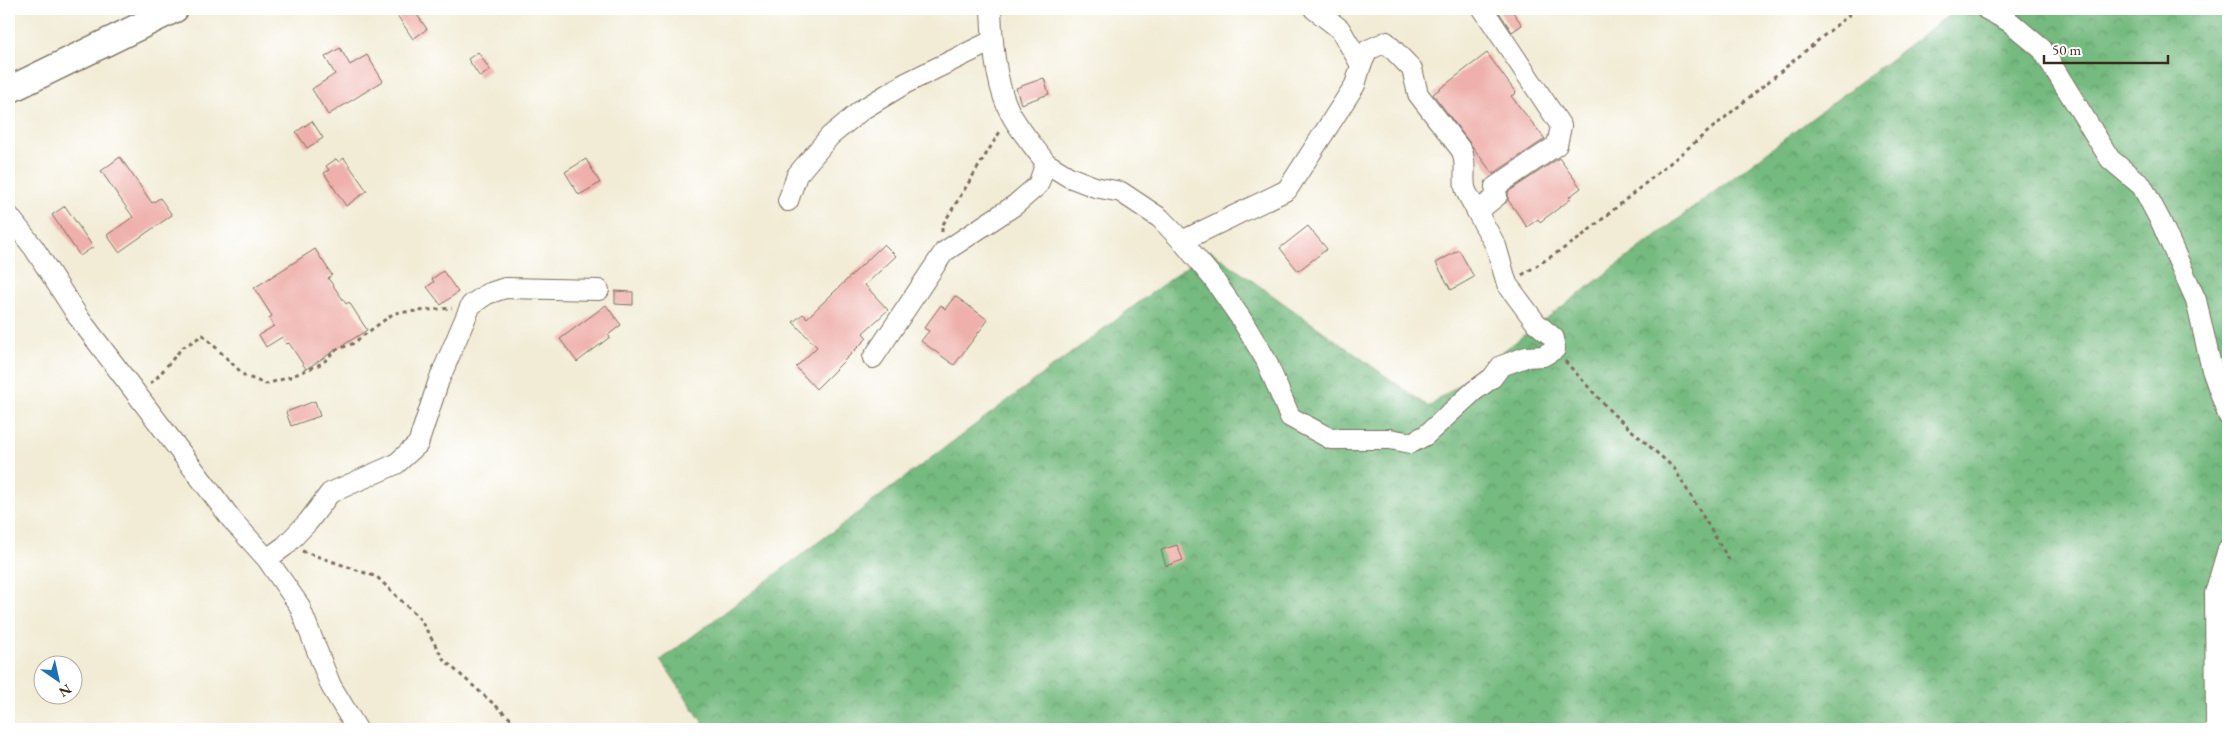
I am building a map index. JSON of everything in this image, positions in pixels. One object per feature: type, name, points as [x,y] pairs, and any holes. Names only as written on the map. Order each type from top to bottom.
[{"type":"main road","points":[[9,90],[175,9]]},
{"type":"street","points":[[991,9],[992,41],[1001,86],[1011,115],[1046,163],[1069,177],[1095,187],[1121,192],[1160,218],[1212,277],[1266,360],[1290,417],[1331,439],[1390,440],[1411,443],[1426,435],[1474,391],[1492,378],[1502,366],[1526,357],[1543,356],[1555,349],[1554,338],[1536,324],[1507,284],[1496,246],[1465,189],[1466,162],[1462,151],[1418,94],[1412,69],[1386,42],[1368,50],[1355,85],[1287,190],[1252,209],[1182,241]]},
{"type":"street","points":[[1314,9],[1340,29],[1361,65]]},
{"type":"street","points":[[1477,212],[1498,196],[1495,187],[1557,145],[1561,126],[1483,9]]},
{"type":"street","points":[[1986,9],[2010,22],[2042,49],[2110,159],[2142,186],[2161,222],[2196,300],[2212,370],[2228,416]]},
{"type":"street","points":[[788,201],[797,175],[830,136],[863,109],[906,83],[992,41]]},
{"type":"street","points":[[873,358],[944,252],[1015,205],[1038,185],[1046,163]]},
{"type":"street","points":[[9,216],[34,248],[80,318],[130,386],[232,520],[267,559],[299,605],[331,686],[357,729]]},
{"type":"street","points":[[267,559],[285,546],[308,522],[330,493],[396,464],[418,444],[439,380],[471,305],[487,294],[505,288],[599,290]]},
{"type":"street","points":[[2216,729],[2215,593],[2228,549]]},
{"type":"path","points":[[1507,284],[1577,240],[1856,9]]},
{"type":"path","points":[[944,252],[942,226],[1011,115]]},
{"type":"path","points":[[130,386],[143,387],[155,380],[182,348],[202,334],[245,376],[266,384],[290,377],[323,363],[335,350],[352,344],[394,313],[471,305]]},
{"type":"path","points":[[1555,349],[1612,413],[1674,468],[1731,563]]},
{"type":"path","points":[[285,546],[377,577],[420,619],[444,660],[522,729]]},
{"type":"green space","points":[[1957,9],[2228,9],[2228,729],[707,729],[661,660],[1209,250],[1429,407]]},
{"type":"building","points":[[393,9],[413,9],[427,29],[413,39]]},
{"type":"building","points":[[1497,9],[1511,9],[1522,25],[1512,32]]},
{"type":"building","points":[[340,48],[350,65],[367,55],[383,81],[328,115],[312,89],[335,74],[325,57]]},
{"type":"building","points":[[478,52],[490,70],[480,77],[468,59]]},
{"type":"building","points":[[1487,53],[1516,93],[1511,96],[1545,139],[1493,174],[1433,94]]},
{"type":"building","points":[[1044,78],[1049,94],[1021,104],[1016,88]]},
{"type":"building","points":[[312,121],[323,138],[307,148],[296,132]]},
{"type":"building","points":[[120,157],[152,203],[160,198],[172,215],[119,252],[107,235],[133,217],[101,171]]},
{"type":"building","points":[[344,158],[367,191],[346,206],[324,173],[329,170],[326,166],[336,159],[339,162]]},
{"type":"building","points":[[1559,158],[1581,188],[1569,197],[1571,199],[1540,222],[1538,219],[1527,227],[1508,200],[1508,192]]},
{"type":"building","points":[[586,159],[600,183],[579,195],[565,172]]},
{"type":"building","points":[[65,206],[93,247],[80,256],[52,215]]},
{"type":"building","points":[[1308,226],[1327,249],[1298,271],[1280,248]]},
{"type":"building","points":[[884,244],[896,256],[865,285],[888,310],[863,333],[867,338],[816,389],[796,367],[817,347],[793,322],[803,314],[807,318]]},
{"type":"building","points":[[315,249],[332,275],[328,278],[346,304],[349,302],[367,330],[306,369],[289,343],[286,344],[282,337],[266,347],[259,335],[274,326],[269,318],[272,316],[254,288]]},
{"type":"building","points":[[1459,250],[1474,277],[1451,290],[1436,263]]},
{"type":"building","points":[[443,271],[458,292],[441,305],[427,287],[434,282],[432,279]]},
{"type":"building","points":[[615,291],[633,292],[633,305],[615,304]]},
{"type":"building","points":[[955,296],[988,320],[954,365],[921,341],[929,331],[924,328],[941,305],[945,309]]},
{"type":"building","points":[[606,305],[621,325],[608,335],[610,337],[577,362],[560,339]]},
{"type":"building","points":[[315,401],[320,416],[291,426],[286,412]]},
{"type":"building","points":[[1177,545],[1183,560],[1166,566],[1161,550]]}]
